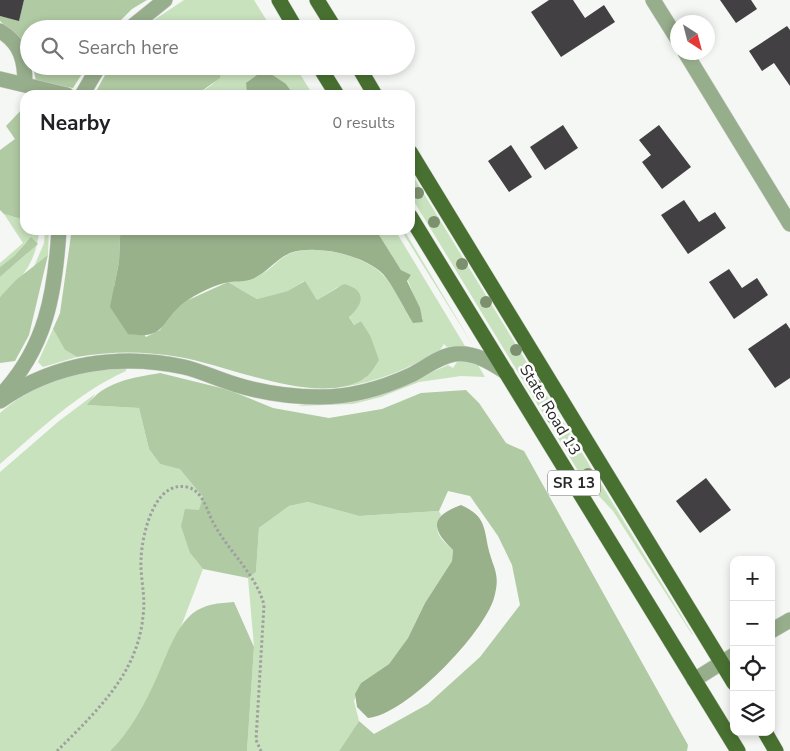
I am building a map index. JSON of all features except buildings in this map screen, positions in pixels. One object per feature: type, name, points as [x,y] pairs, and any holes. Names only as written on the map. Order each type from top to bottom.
[{"type":"main road","points":[[279,0],[291,20]]},
{"type":"main road","points":[[317,0],[329,20]]},
{"type":"main road","points":[[325,75],[334,90]]},
{"type":"main road","points":[[363,75],[372,90]]},
{"type":"main road","name":"State Road 13","points":[[415,160],[728,659]]},
{"type":"main road","name":"State Road 13","points":[[415,224],[738,751]]},
{"type":"main road","points":[[767,736],[776,751]]},
{"type":"street","points":[[140,20],[165,0]]},
{"type":"street","points":[[653,0],[670,27]]},
{"type":"street","points":[[0,31],[11,37],[20,52]]},
{"type":"street","points":[[690,60],[790,224]]},
{"type":"street","points":[[25,84],[26,75]]},
{"type":"street","points":[[85,90],[94,75]]},
{"type":"street","points":[[0,79],[48,90]]},
{"type":"street","points":[[0,396],[30,355],[46,323],[53,293],[59,235]]},
{"type":"street","points":[[0,401],[32,382],[52,373],[108,361],[131,360],[185,367],[254,389],[302,396],[337,396],[379,387],[396,382],[440,359],[456,354],[488,360],[507,373]]},
{"type":"street","points":[[775,629],[790,620]]},
{"type":"street","points":[[694,680],[728,659]]},
{"type":"path","points":[[57,751],[107,696],[134,654],[144,615],[141,559],[149,518],[158,499],[165,491],[184,486],[195,489],[205,503],[217,532],[261,592],[264,605],[256,740],[261,751]]},
{"type":"shaded area","points":[[24,0],[147,0],[132,9],[121,20],[20,20],[20,40],[0,21],[0,16],[19,20]]},
{"type":"shaded area","points":[[184,0],[254,0],[266,20],[154,20]]},
{"type":"shaded area","points":[[35,75],[81,75],[73,88],[36,82]]},
{"type":"shaded area","points":[[105,75],[220,75],[220,78],[203,90],[97,90]]},
{"type":"shaded area","points":[[257,75],[272,75],[286,84],[290,90],[247,90],[246,83]]},
{"type":"shaded area","points":[[301,75],[310,90],[290,90],[286,84],[246,83],[247,90],[204,90],[219,76]]},
{"type":"shaded area","points":[[20,111],[20,219],[4,214],[0,210],[0,150],[15,139],[6,126]]},
{"type":"shaded area","points":[[415,179],[693,636],[613,511],[583,479],[415,203]]},
{"type":"shaded area","points":[[4,214],[20,219],[20,235],[39,235],[32,260],[16,283],[0,297],[0,277],[28,253],[26,242],[14,256],[0,267],[0,263],[23,243]]},
{"type":"shaded area","points":[[45,235],[49,235],[48,255],[33,269],[44,243]]},
{"type":"shaded area","points":[[71,235],[120,235],[119,262],[114,287],[146,337],[160,330],[169,315],[186,301],[228,282],[257,299],[288,291],[305,281],[317,300],[344,284],[357,290],[360,294],[361,298],[358,307],[349,317],[354,325],[361,321],[370,335],[379,360],[371,373],[365,378],[346,386],[324,388],[299,387],[274,382],[199,361],[166,355],[128,352],[77,357],[65,350],[53,329],[60,313]]},
{"type":"shaded area","points":[[379,235],[398,235],[465,346],[447,347],[444,344],[440,350],[404,369],[368,382],[342,387],[366,378],[370,335],[361,321],[354,325],[338,287],[317,300],[304,281],[289,291],[257,299],[228,282],[259,276],[289,254],[300,251],[325,250],[351,256],[374,267],[387,279],[413,322],[423,319],[407,278],[411,276],[401,270]]},
{"type":"shaded area","points":[[379,235],[401,270],[411,275],[407,281],[420,308],[423,322],[413,323],[387,279],[375,267],[364,261],[339,253],[313,250],[290,253],[252,279],[224,283],[200,293],[176,309],[156,332],[141,335],[128,334],[110,307],[119,262],[120,236]]},
{"type":"shaded area","points":[[404,235],[407,235],[474,347]]},
{"type":"shaded area","points":[[31,237],[38,244],[0,277],[0,267],[14,256]]},
{"type":"shaded area","points":[[48,255],[29,335],[15,361],[0,363],[0,297],[16,280]]},
{"type":"shaded area","points":[[53,329],[65,350],[77,357],[43,367],[38,362]]},
{"type":"shaded area","points":[[463,361],[478,365],[485,377],[461,376],[419,382],[381,397],[353,404],[298,406],[313,403],[355,401],[374,397],[448,365],[453,368],[457,362]]},
{"type":"shaded area","points":[[126,368],[126,371],[75,401],[0,464],[0,413],[14,402],[43,385],[75,375]]},
{"type":"shaded area","points":[[160,373],[229,390],[273,408],[329,418],[382,409],[421,393],[466,390],[479,403],[506,443],[524,451],[688,745],[687,751],[339,751],[359,721],[374,734],[428,704],[480,657],[520,605],[512,565],[498,536],[470,496],[448,491],[439,511],[359,516],[308,502],[289,506],[259,528],[256,572],[248,578],[203,569],[190,553],[181,526],[185,509],[199,510],[203,497],[180,469],[160,464],[149,449],[139,408],[87,405],[102,391],[120,382]]},
{"type":"shaded area","points":[[95,394],[88,405],[139,408],[149,449],[160,464],[180,468],[203,497],[190,553],[203,569],[165,665],[153,689],[126,733],[110,751],[0,751],[0,472],[59,421]]},
{"type":"shaded area","points":[[308,502],[359,516],[439,511],[441,515],[437,530],[441,538],[453,550],[452,561],[425,603],[408,638],[389,664],[361,683],[354,701],[359,721],[339,751],[247,751],[254,647],[248,578],[256,572],[259,528],[289,506]]},
{"type":"shaded area","points":[[461,505],[474,513],[484,526],[488,547],[496,571],[497,583],[494,598],[475,631],[442,670],[402,703],[384,713],[368,718],[357,707],[355,694],[361,683],[389,664],[408,638],[425,603],[452,561],[453,550],[440,535],[437,523],[444,514]]},
{"type":"shaded area","points":[[234,602],[254,647],[247,751],[110,751],[137,716],[181,626],[198,610],[207,606]]}]
